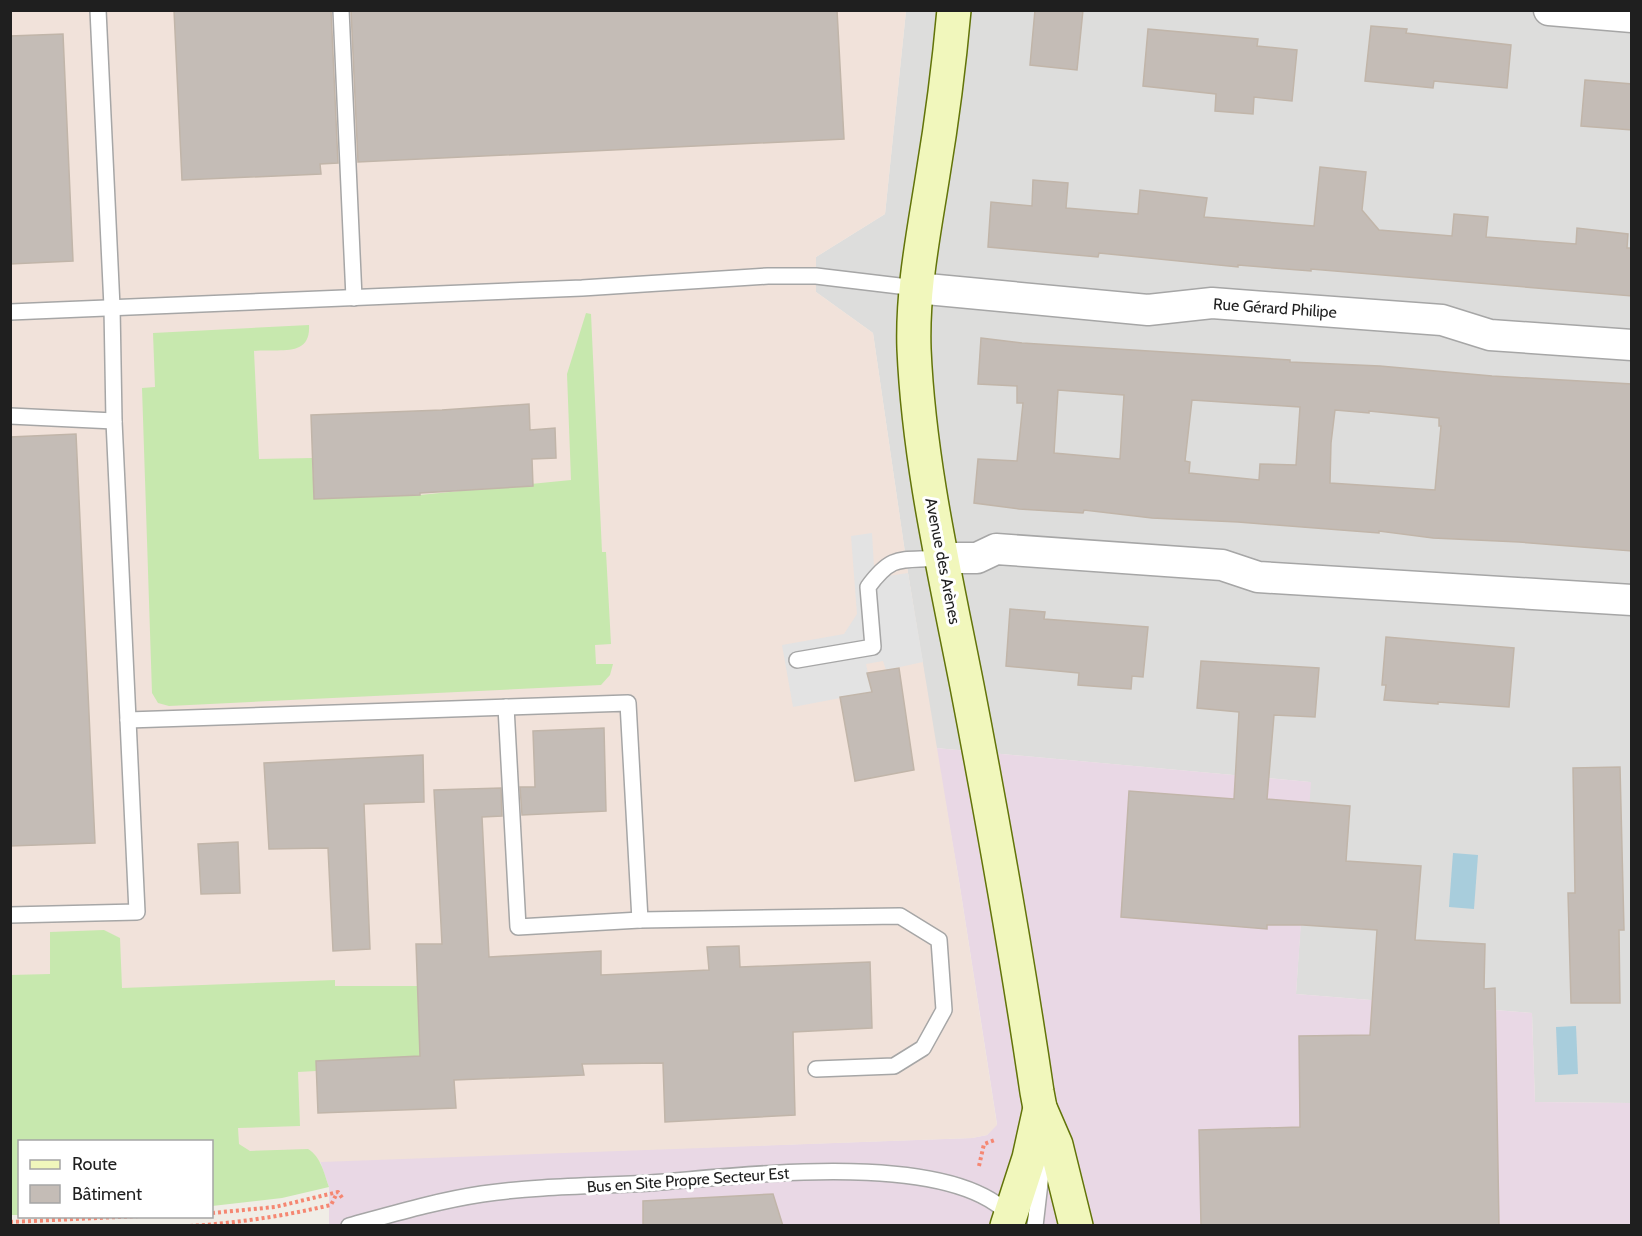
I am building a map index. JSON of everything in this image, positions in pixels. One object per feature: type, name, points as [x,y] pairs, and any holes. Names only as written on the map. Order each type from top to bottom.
[{"type":"street","name":"Avenue des Arènes","points":[[954,10],[936,159],[916,288],[914,310],[917,388],[926,469],[940,558],[990,810],[1040,1108],[1056,1145],[1076,1226]]},
{"type":"street","points":[[1550,10],[1632,17]]},
{"type":"street","name":"Rue Gérard Philipe","points":[[916,288],[1148,310],[1212,303],[1442,320],[1490,335],[1632,345]]},
{"type":"street","points":[[940,558],[977,558],[996,549],[1222,566],[1258,577],[1632,600]]},
{"type":"street","name":"Avenue des Arènes","points":[[1017,1223],[1040,1108]]},
{"type":"lane","points":[[10,915],[137,912],[98,10]]},
{"type":"lane","points":[[341,10],[354,298]]},
{"type":"lane","points":[[10,312],[816,276],[916,288]]},
{"type":"lane","points":[[10,416],[114,421]]},
{"type":"lane","points":[[797,660],[873,647],[868,587],[880,570],[894,560],[940,558]]},
{"type":"lane","points":[[128,720],[628,703],[640,920]]},
{"type":"lane","points":[[506,707],[518,927],[640,920],[900,916],[939,940],[944,1010],[923,1048],[894,1066],[816,1069]]},
{"type":"lane","name":"Bus en Site Propre Secteur Est","points":[[356,1224],[429,1204],[484,1194],[780,1174],[827,1173],[899,1175],[944,1182],[973,1191],[1017,1223]]},
{"type":"path","points":[[213,1213],[275,1206],[338,1192]]},
{"type":"path","points":[[338,1192],[356,1224]]},
{"type":"path","points":[[190,1226],[269,1218],[301,1212],[331,1205],[338,1192]]},
{"type":"path","points":[[10,1222],[97,1218]]},
{"type":"shaded area","points":[[10,11],[906,11],[885,214],[816,257],[816,292],[873,333],[908,573],[997,1125],[987,1135],[972,1138],[237,1165],[213,1143],[213,1140],[18,1140],[11,1199]]},
{"type":"shaded area","points":[[906,11],[1631,11],[1631,1103],[1535,1102],[1532,1013],[1296,994],[1310,782],[936,748],[873,333],[816,292],[816,257],[885,214]]},
{"type":"shaded area","points":[[872,533],[874,567],[888,576],[908,573],[923,662],[886,670],[883,661],[866,664],[872,692],[793,707],[782,645],[844,634],[857,614],[851,536]]},
{"type":"shaded area","points":[[936,748],[1311,782],[1296,994],[1532,1013],[1535,1102],[1631,1103],[1632,1225],[329,1226],[329,1187],[320,1161],[972,1138],[987,1135],[997,1124]]},
{"type":"green space","points":[[586,313],[591,314],[602,552],[606,552],[611,644],[595,645],[596,664],[613,664],[610,675],[601,685],[169,706],[158,703],[152,693],[142,388],[155,387],[153,333],[309,325],[305,343],[299,347],[291,350],[254,351],[259,459],[312,458],[314,499],[420,495],[571,480],[567,374]]},
{"type":"green space","points":[[104,930],[120,938],[122,988],[335,980],[335,986],[418,986],[424,1056],[317,1061],[316,1071],[298,1072],[300,1126],[238,1128],[239,1144],[250,1151],[308,1149],[319,1161],[329,1187],[282,1198],[213,1206],[213,1140],[18,1140],[18,1215],[11,1215],[10,975],[50,974],[50,932]]},
{"type":"water","points":[[1453,853],[1478,855],[1474,909],[1449,907]]},
{"type":"water","points":[[1576,1026],[1578,1074],[1558,1075],[1556,1027]]},
{"type":"building","points":[[174,10],[331,10],[338,163],[320,164],[321,174],[182,180]]},
{"type":"building","points":[[351,10],[837,10],[844,139],[358,162]]},
{"type":"building","points":[[1035,10],[1083,10],[1077,70],[1030,65]]},
{"type":"building","points":[[1371,26],[1407,29],[1406,33],[1511,45],[1507,88],[1434,81],[1433,88],[1365,81]]},
{"type":"building","points":[[1148,29],[1258,39],[1257,46],[1297,50],[1292,101],[1254,97],[1253,114],[1215,111],[1216,94],[1143,86]]},
{"type":"building","points":[[63,34],[73,261],[10,264],[10,36]]},
{"type":"building","points":[[1585,80],[1632,84],[1632,130],[1581,126]]},
{"type":"building","points":[[1320,167],[1366,172],[1362,210],[1379,230],[1452,236],[1454,214],[1488,217],[1486,237],[1576,244],[1577,228],[1628,234],[1627,248],[1632,248],[1632,296],[1311,269],[1311,271],[1238,265],[1238,267],[1099,253],[1098,257],[988,247],[991,202],[1032,206],[1033,180],[1068,183],[1066,208],[1138,214],[1140,190],[1207,198],[1204,217],[1314,226]]},
{"type":"building","points":[[981,338],[1022,343],[1290,360],[1290,362],[1632,384],[1632,551],[1433,538],[1379,531],[1379,533],[1152,518],[1084,510],[1083,513],[1019,509],[974,503],[978,459],[1017,461],[1023,403],[1017,403],[1017,386],[978,384]],"holes":[[[1058,390],[1124,395],[1120,459],[1054,453]],[[1192,400],[1300,407],[1296,465],[1260,464],[1259,480],[1189,473],[1190,462],[1185,461]],[[1335,410],[1439,418],[1439,426],[1441,426],[1435,490],[1330,483]]]},
{"type":"building","points":[[529,404],[530,430],[555,428],[556,458],[532,459],[533,486],[420,493],[420,495],[314,499],[311,415]]},
{"type":"building","points":[[76,434],[95,843],[10,846],[10,437]]},
{"type":"building","points":[[1010,609],[1045,612],[1044,619],[1148,627],[1143,677],[1132,676],[1131,689],[1078,685],[1079,673],[1006,666]]},
{"type":"building","points":[[1386,637],[1514,648],[1509,707],[1384,700],[1386,685],[1382,685]]},
{"type":"building","points":[[1201,661],[1319,668],[1315,717],[1274,715],[1267,799],[1350,806],[1346,861],[1421,866],[1415,940],[1485,944],[1484,989],[1495,988],[1499,1226],[1201,1226],[1199,1130],[1300,1127],[1299,1036],[1370,1035],[1377,930],[1303,925],[1267,925],[1267,929],[1121,917],[1129,791],[1234,799],[1239,712],[1197,708]]},
{"type":"building","points":[[899,668],[914,770],[855,781],[840,697],[872,692],[867,673]]},
{"type":"building","points":[[604,728],[606,811],[522,815],[520,787],[535,787],[533,731]]},
{"type":"building","points":[[423,755],[424,802],[364,804],[370,949],[333,951],[328,848],[269,849],[264,763]]},
{"type":"building","points":[[1620,767],[1624,930],[1619,930],[1620,1003],[1571,1003],[1568,893],[1575,893],[1573,768]]},
{"type":"building","points":[[501,788],[502,816],[482,817],[489,957],[601,951],[601,975],[709,970],[707,947],[739,946],[740,967],[870,962],[872,1028],[793,1032],[795,1115],[665,1122],[663,1063],[582,1064],[584,1075],[454,1080],[456,1108],[318,1113],[316,1061],[420,1056],[416,944],[442,944],[434,790]]},
{"type":"building","points":[[238,842],[240,893],[201,894],[198,844]]},
{"type":"building","points":[[773,1194],[783,1226],[643,1226],[643,1201]]}]
